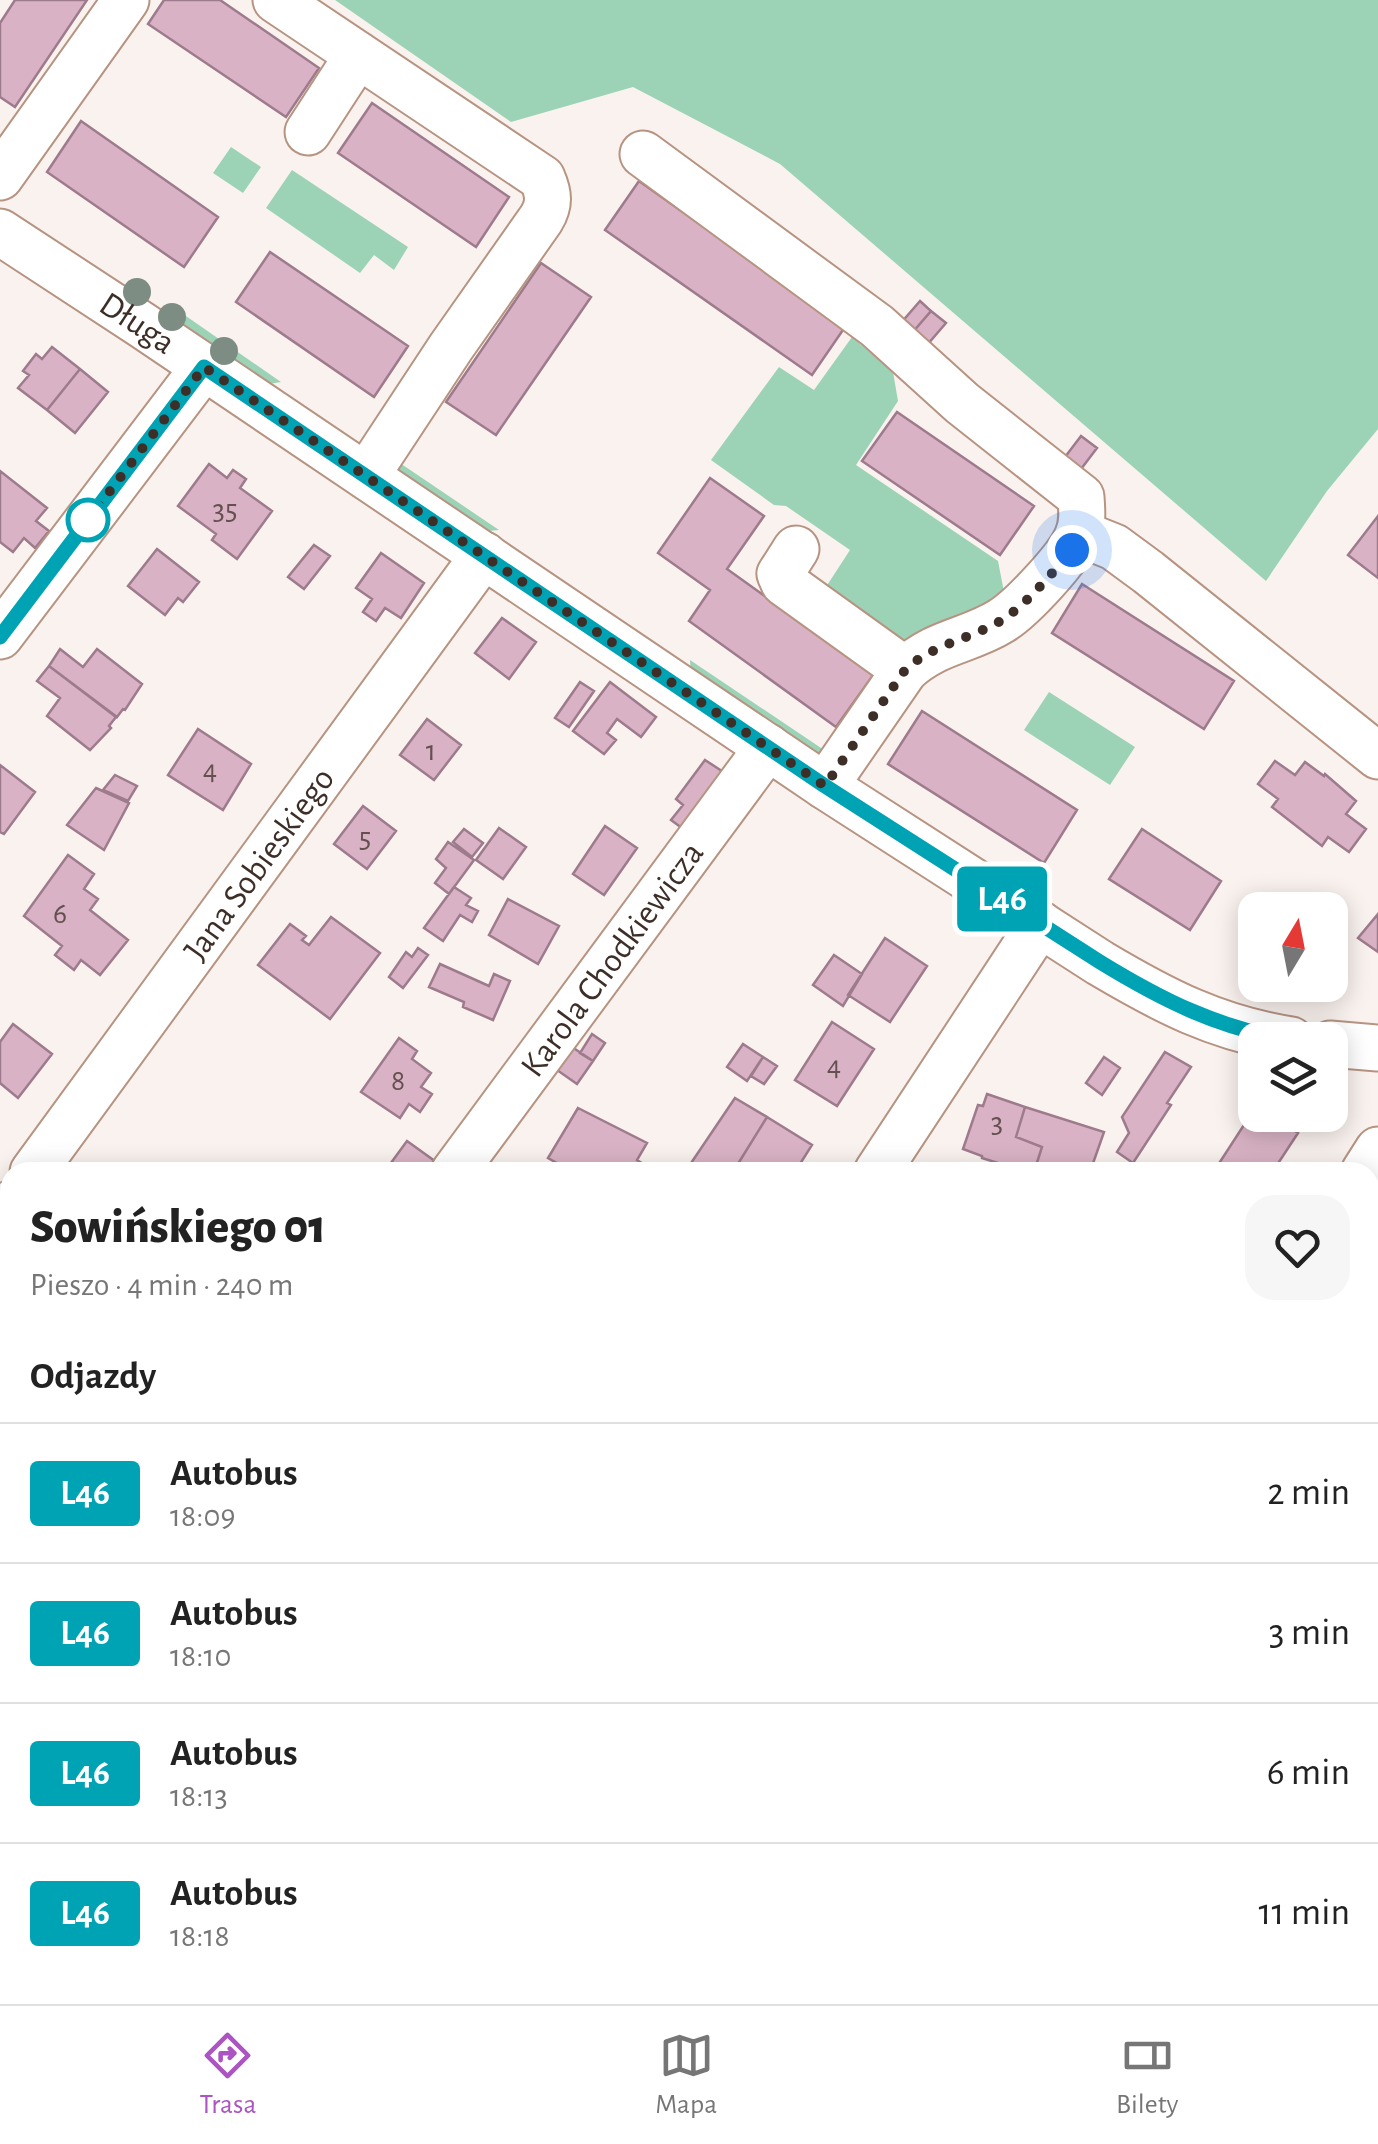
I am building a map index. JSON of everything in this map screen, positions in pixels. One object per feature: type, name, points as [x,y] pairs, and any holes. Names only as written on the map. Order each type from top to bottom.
[{"type":"street","points":[[0,177],[126,0]]},
{"type":"street","points":[[276,0],[542,178],[548,192],[548,207],[541,219],[366,476]]},
{"type":"street","points":[[308,132],[358,55]]},
{"type":"street","points":[[643,154],[877,326],[962,403],[1080,497],[1079,533],[1067,555],[1001,622],[919,657],[905,670],[825,786]]},
{"type":"street","name":"Długa","points":[[0,232],[825,786],[1128,980],[1185,1010],[1238,1029]]},
{"type":"street","points":[[0,636],[204,367]]},
{"type":"street","points":[[1079,533],[1114,547],[1148,572],[1378,756]]},
{"type":"street","points":[[796,549],[780,574],[784,583],[905,670]]},
{"type":"street","name":"Jana Sobieskiego","points":[[40,1162],[484,555]]},
{"type":"street","name":"Karola Chodkiewicza","points":[[461,1162],[768,747]]},
{"type":"street","points":[[884,1162],[1040,924]]},
{"type":"street","points":[[1348,1046],[1378,1048]]},
{"type":"green space","points":[[335,0],[1378,0],[1378,429],[1327,491],[1266,581],[780,164],[633,87],[511,122]]},
{"type":"green space","points":[[231,147],[261,167],[243,193],[213,173]]},
{"type":"green space","points":[[292,170],[408,247],[394,270],[374,255],[360,273],[266,208]]},
{"type":"green space","points":[[173,307],[281,382],[263,385],[164,319]]},
{"type":"green space","points":[[852,337],[893,372],[898,401],[856,465],[998,561],[1004,592],[993,613],[905,643],[824,590],[850,550],[786,506],[774,505],[711,460],[779,367],[814,390]]},
{"type":"green space","points":[[391,457],[499,530],[478,532],[395,472]]},
{"type":"green space","points":[[690,660],[827,752],[821,756],[691,675]]},
{"type":"green space","points":[[1049,692],[1135,747],[1110,785],[1024,730]]},
{"type":"building","points":[[15,0],[87,0],[15,107],[0,97],[0,23]]},
{"type":"building","points":[[164,0],[220,0],[319,68],[286,117],[148,24]]},
{"type":"building","points":[[372,103],[509,197],[476,247],[338,153]]},
{"type":"building","points":[[81,121],[218,217],[184,267],[47,172]]},
{"type":"building","points":[[639,181],[845,327],[812,375],[605,230]]},
{"type":"building","points":[[270,252],[408,346],[374,397],[236,302]]},
{"type":"building","points":[[541,263],[591,297],[496,435],[446,402]]},
{"type":"building","points":[[920,301],[931,311],[912,333],[901,323]]},
{"type":"building","points":[[931,311],[946,323],[927,345],[912,333]]},
{"type":"building","points":[[52,347],[80,369],[47,410],[18,388],[29,375],[23,371],[36,354],[42,359]]},
{"type":"building","points":[[80,369],[108,392],[75,433],[47,410]]},
{"type":"building","points":[[897,412],[1034,506],[1000,555],[862,461]]},
{"type":"building","points":[[1081,436],[1097,448],[1078,473],[1062,461]]},
{"type":"building","points":[[209,464],[227,478],[233,470],[246,479],[240,488],[272,511],[237,559],[212,540],[216,534],[178,506]]},
{"type":"building","points":[[0,471],[47,508],[36,521],[49,531],[35,548],[24,538],[13,552],[0,542]]},
{"type":"building","points":[[710,478],[764,516],[727,569],[874,674],[836,727],[689,621],[710,590],[658,553]]},
{"type":"building","points":[[1378,516],[1378,578],[1348,555]]},
{"type":"building","points":[[314,545],[330,556],[304,589],[288,577]]},
{"type":"building","points":[[157,549],[199,582],[183,602],[178,598],[165,615],[128,586]]},
{"type":"building","points":[[381,553],[424,583],[401,618],[385,608],[376,621],[363,612],[372,599],[356,588]]},
{"type":"building","points":[[1082,584],[1234,681],[1204,729],[1052,633]]},
{"type":"building","points":[[502,618],[536,642],[509,679],[475,653]]},
{"type":"building","points":[[60,649],[83,667],[97,649],[142,684],[117,717],[49,666]]},
{"type":"building","points":[[49,666],[116,717],[90,750],[47,716],[60,698],[37,681]]},
{"type":"building","points":[[580,682],[594,691],[569,727],[555,718]]},
{"type":"building","points":[[610,682],[656,717],[641,737],[617,719],[607,733],[616,740],[604,754],[573,731]]},
{"type":"building","points":[[922,711],[1077,810],[1044,863],[888,764]]},
{"type":"building","points":[[427,719],[461,745],[434,780],[400,755]]},
{"type":"building","points":[[198,729],[251,764],[223,810],[168,775]]},
{"type":"building","points":[[705,760],[728,775],[686,831],[671,820],[683,805],[676,799]]},
{"type":"building","points":[[1275,761],[1295,775],[1305,762],[1356,801],[1346,814],[1366,829],[1349,852],[1328,837],[1322,846],[1272,807],[1278,799],[1258,784]]},
{"type":"building","points":[[0,765],[35,792],[4,834],[0,832]]},
{"type":"building","points":[[115,775],[137,786],[128,801],[103,790]]},
{"type":"building","points":[[96,788],[129,803],[104,850],[67,825]]},
{"type":"building","points":[[363,806],[396,831],[367,869],[334,844]]},
{"type":"building","points":[[605,826],[637,848],[604,895],[573,874]]},
{"type":"building","points":[[499,828],[526,847],[503,879],[476,860]]},
{"type":"building","points":[[464,829],[483,843],[472,857],[453,842]]},
{"type":"building","points":[[1142,829],[1221,881],[1190,930],[1109,879]]},
{"type":"building","points":[[448,842],[474,860],[449,894],[435,883],[446,868],[436,859]]},
{"type":"building","points":[[68,855],[94,874],[84,889],[98,899],[90,910],[128,940],[100,975],[81,960],[74,970],[55,955],[62,946],[24,916]]},
{"type":"building","points":[[454,887],[471,898],[466,905],[478,911],[472,922],[460,915],[443,941],[424,928]]},
{"type":"building","points":[[508,899],[559,926],[538,964],[489,935]]},
{"type":"building","points":[[1378,914],[1378,952],[1358,938]]},
{"type":"building","points":[[331,917],[380,953],[330,1019],[258,965],[290,924],[306,936],[302,940],[309,945]]},
{"type":"building","points":[[885,938],[927,966],[890,1022],[848,995]]},
{"type":"building","points":[[418,948],[428,955],[403,988],[389,977],[406,952],[412,957]]},
{"type":"building","points":[[834,955],[862,974],[843,1006],[813,985]]},
{"type":"building","points":[[440,964],[489,986],[494,974],[510,981],[493,1020],[429,987]]},
{"type":"building","points":[[832,1022],[874,1049],[837,1106],[795,1080]]},
{"type":"building","points":[[13,1024],[52,1054],[18,1098],[0,1083],[0,1042]]},
{"type":"building","points":[[592,1034],[605,1043],[593,1061],[580,1053]]},
{"type":"building","points":[[399,1038],[417,1051],[412,1059],[431,1073],[421,1087],[432,1094],[420,1112],[409,1104],[400,1118],[361,1092]]},
{"type":"building","points":[[743,1044],[763,1057],[747,1081],[727,1067]]},
{"type":"building","points":[[572,1047],[593,1061],[577,1084],[557,1070]]},
{"type":"building","points":[[1165,1052],[1191,1067],[1134,1162],[1117,1152],[1129,1133],[1122,1117]]},
{"type":"building","points":[[763,1057],[777,1066],[764,1084],[751,1076]]},
{"type":"building","points":[[1104,1057],[1120,1068],[1102,1095],[1086,1083]]},
{"type":"building","points":[[987,1094],[1025,1107],[1016,1137],[1042,1147],[1037,1162],[995,1162],[963,1149],[978,1105],[983,1106]]},
{"type":"building","points":[[735,1098],[767,1117],[739,1162],[692,1162]]},
{"type":"building","points":[[1025,1107],[1104,1132],[1094,1162],[1037,1162],[1042,1147],[1016,1137]]},
{"type":"building","points":[[578,1108],[647,1143],[637,1160],[640,1162],[555,1162],[548,1158]]},
{"type":"building","points":[[767,1117],[812,1145],[801,1162],[739,1162]]},
{"type":"building","points":[[1239,1132],[1297,1132],[1279,1162],[1220,1162]]},
{"type":"building","points":[[407,1141],[436,1162],[392,1162]]},
{"type":"bus line","name":"L46","points":[[0,637],[204,367],[825,786],[1142,988],[1198,1016],[1238,1029]]},
{"type":"route","points":[[88,520],[204,367],[825,786],[905,670],[919,657],[951,641],[1001,622],[1072,550]]}]
